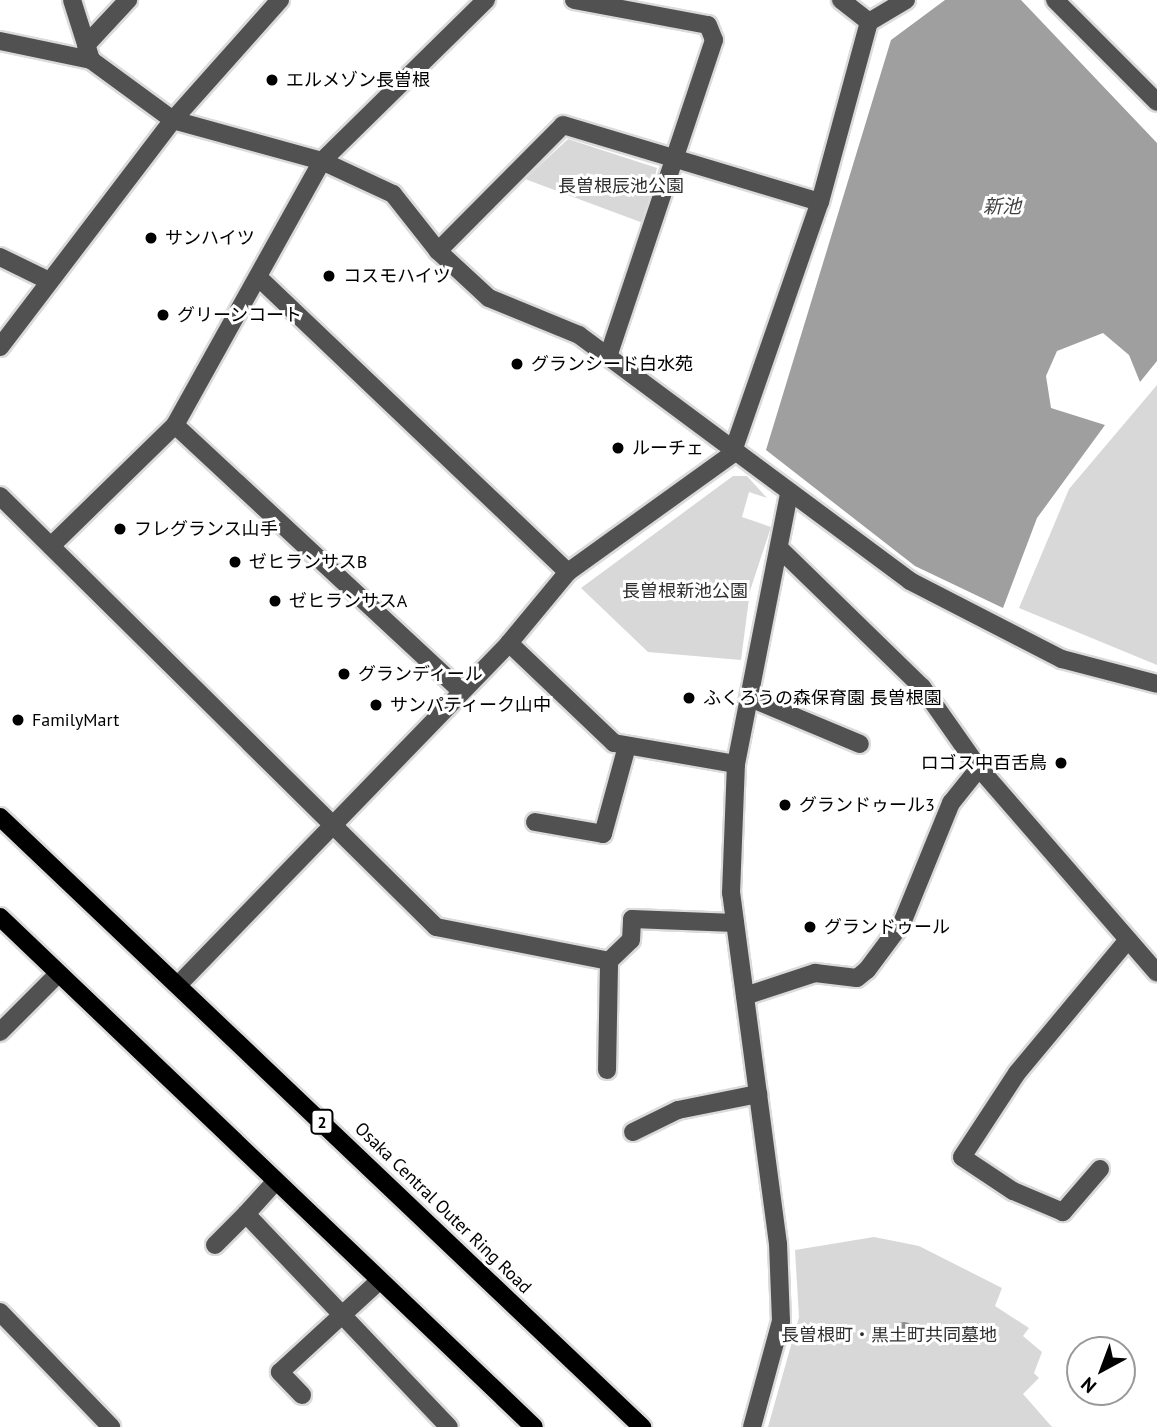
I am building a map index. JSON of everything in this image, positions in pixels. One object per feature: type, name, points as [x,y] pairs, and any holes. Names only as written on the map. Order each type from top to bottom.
[{"type":"main road","name":"Osaka Central Outer Ring Road","points":[[0,817],[642,1427]]},
{"type":"main road","points":[[0,917],[534,1427]]},
{"type":"street","points":[[72,0],[88,53]]},
{"type":"street","points":[[88,53],[128,0]]},
{"type":"street","points":[[0,347],[173,120],[280,0]]},
{"type":"street","points":[[51,546],[175,425],[322,162],[486,0]]},
{"type":"street","points":[[574,0],[708,25],[714,40],[608,357]]},
{"type":"street","points":[[841,0],[869,23]]},
{"type":"street","points":[[178,985],[460,690],[509,643],[568,572],[732,454],[820,202],[869,23],[906,0]]},
{"type":"street","points":[[1055,0],[1157,102]]},
{"type":"street","points":[[0,41],[88,53],[173,120],[322,162],[393,194],[438,251],[489,298],[579,335],[732,454],[910,581],[1062,659],[1157,684]]},
{"type":"street","points":[[438,251],[563,125],[820,202]]},
{"type":"street","points":[[0,257],[49,281]]},
{"type":"street","points":[[258,277],[568,572]]},
{"type":"street","points":[[175,425],[460,690]]},
{"type":"street","points":[[752,1427],[781,1321],[758,1094],[735,923],[736,764],[781,550],[789,495]]},
{"type":"street","points":[[0,496],[436,927],[609,961]]},
{"type":"street","points":[[781,550],[922,687],[979,768],[1157,973]]},
{"type":"street","points":[[509,643],[614,743],[736,764]]},
{"type":"street","points":[[750,698],[860,744]]},
{"type":"street","points":[[534,822],[603,834],[627,746]]},
{"type":"street","points":[[745,996],[815,973],[857,978],[867,970],[902,923],[951,803],[979,768]]},
{"type":"street","points":[[607,1070],[609,961],[631,940],[632,919],[735,923]]},
{"type":"street","points":[[1100,1168],[1063,1212],[1013,1191],[962,1157],[1017,1073],[1128,940]]},
{"type":"street","points":[[0,1032],[58,974]]},
{"type":"street","points":[[632,1132],[678,1110],[758,1094]]},
{"type":"street","points":[[215,1245],[275,1182]]},
{"type":"street","points":[[246,1214],[449,1427]]},
{"type":"street","points":[[302,1395],[281,1372],[345,1316],[379,1281]]},
{"type":"street","points":[[0,1312],[111,1427]]},
{"type":"green space","name":"長曽根辰池公園","points":[[568,139],[657,168],[643,223],[525,179]]},
{"type":"green space","points":[[1157,385],[1157,665],[1019,608],[1069,489]]},
{"type":"green space","name":"長曽根新池公園","points":[[733,476],[747,476],[767,498],[749,492],[742,517],[771,527],[750,591],[741,660],[648,652],[581,588]]},
{"type":"green space","name":"長曽根町・黒土町共同墓地","points":[[874,1237],[919,1246],[1002,1288],[995,1306],[1029,1328],[1023,1336],[1042,1352],[1034,1373],[1039,1378],[1023,1394],[1052,1427],[768,1427],[799,1317],[795,1250]]},
{"type":"water","name":"新池","points":[[945,0],[1021,0],[1157,143],[1157,361],[1140,382],[1129,355],[1103,333],[1057,351],[1046,376],[1051,408],[1105,425],[1037,518],[1003,608],[915,566],[766,450],[891,40]]},
{"type":"place","name":"エルメゾン長曽根","points":[[272,80]]},
{"type":"place","name":"サンハイツ","points":[[151,238]]},
{"type":"place","name":"コスモハイツ","points":[[329,276]]},
{"type":"place","name":"グリーンコート","points":[[163,315]]},
{"type":"place","name":"グランシード白水苑","points":[[517,364]]},
{"type":"place","name":"ルーチェ","points":[[618,448]]},
{"type":"place","name":"フレグランス山手","points":[[120,529]]},
{"type":"place","name":"ゼヒランサスB","points":[[235,562]]},
{"type":"place","name":"ゼヒランサスA","points":[[275,601]]},
{"type":"place","name":"グランディール","points":[[344,674]]},
{"type":"place","name":"ふくろうの森保育園 長曽根園","points":[[689,698]]},
{"type":"place","name":"サンパティーク山中","points":[[376,705]]},
{"type":"place","name":"FamilyMart","points":[[18,720]]},
{"type":"place","name":"ロゴス中百舌鳥","points":[[1061,763]]},
{"type":"place","name":"グランドゥール3","points":[[785,805]]},
{"type":"place","name":"グランドゥール","points":[[810,927]]}]
